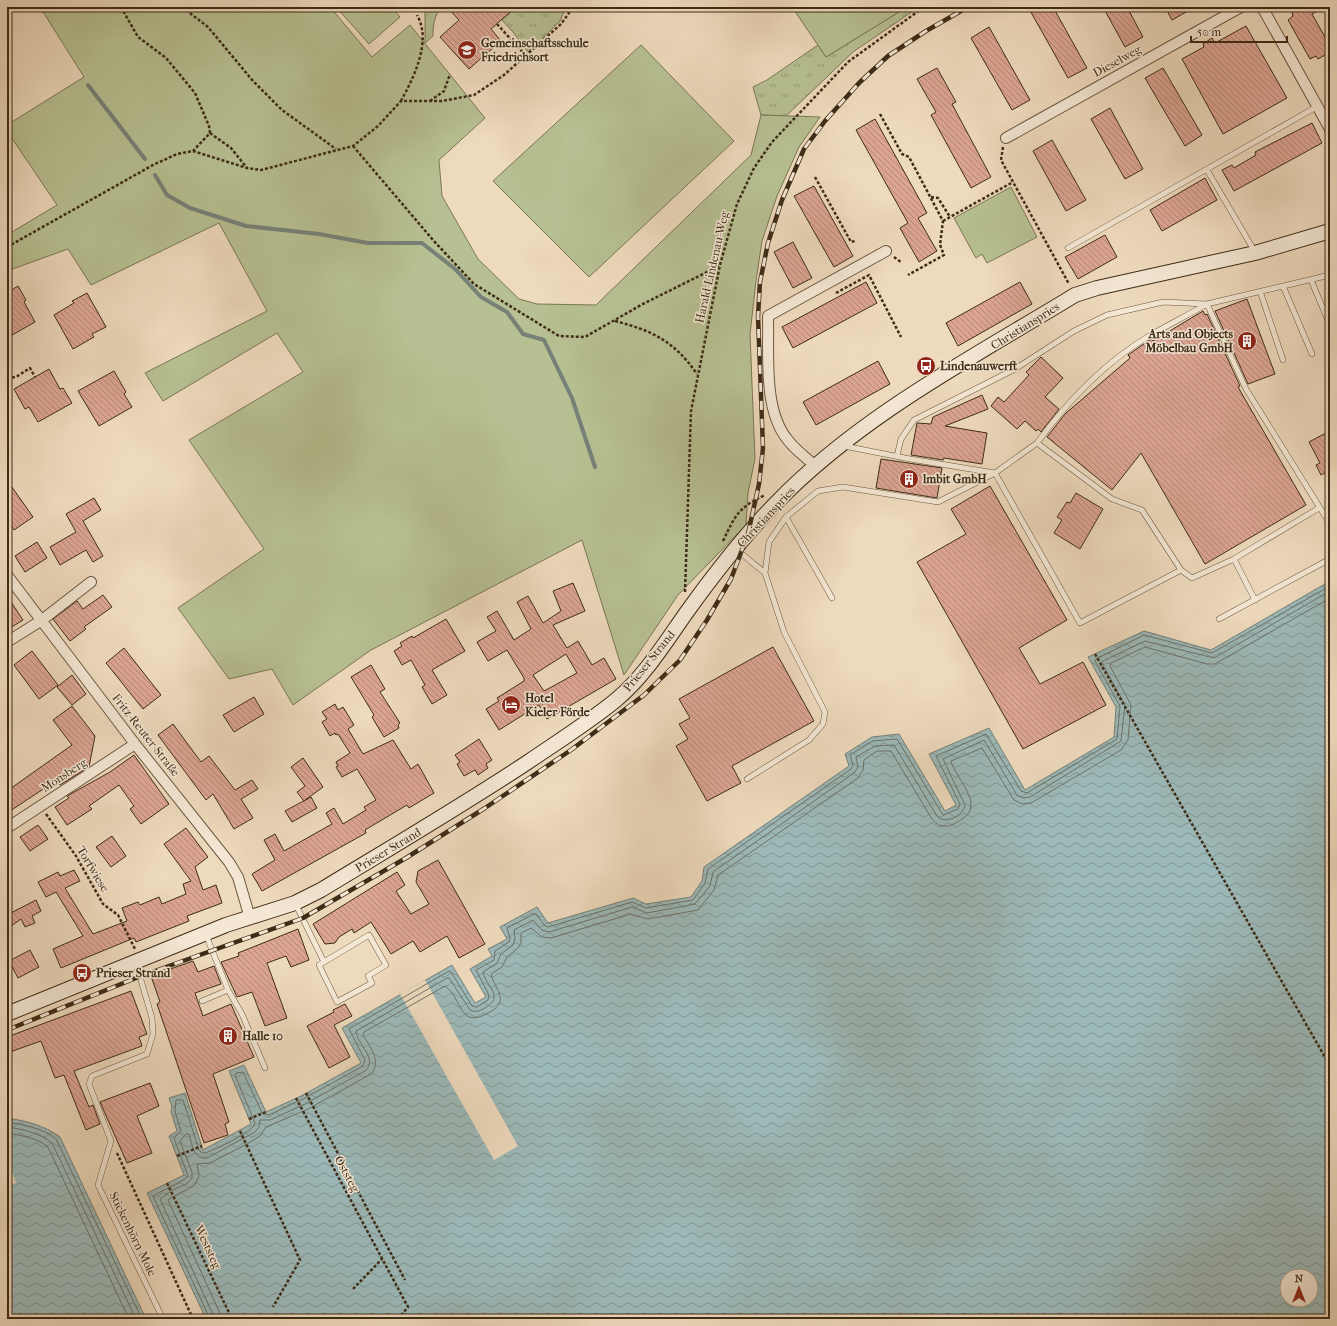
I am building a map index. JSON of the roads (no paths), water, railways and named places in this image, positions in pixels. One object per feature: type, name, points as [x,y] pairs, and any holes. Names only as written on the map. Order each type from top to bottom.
[{"type":"street","name":"Dieselweg","points":[[1006,138],[1241,7]]},
{"type":"street","points":[[1262,7],[1330,129]]},
{"type":"street","name":"Christianspries","points":[[690,607],[736,549],[776,503],[841,445],[906,399],[1075,295],[1097,288],[1255,253],[1330,232]]},
{"type":"street","points":[[816,467],[787,440],[775,421],[770,388],[768,316],[886,251]]},
{"type":"street","name":"Fritz-Reuter-Straße","points":[[7,574],[136,744],[229,862],[238,877],[250,918]]},
{"type":"street","points":[[7,642],[42,620],[91,582]]},
{"type":"street","name":"Prieser Strand","points":[[7,1014],[205,934],[295,903],[321,890],[468,801],[565,737],[614,701],[629,688],[659,652],[690,607]]},
{"type":"street","name":"Monsberg","points":[[7,828],[136,744]]},
{"type":"lane","points":[[1068,248],[1318,106]]},
{"type":"lane","points":[[1207,170],[1255,253]]},
{"type":"lane","points":[[747,778],[809,740],[823,724],[825,712],[784,632],[765,573],[769,542],[786,517],[818,491],[843,487],[938,502],[995,473],[1037,443],[1061,411],[1092,380],[1123,354],[1148,337],[1207,304],[1330,275]]},
{"type":"lane","points":[[1311,280],[1330,325]]},
{"type":"lane","points":[[1283,286],[1312,354]]},
{"type":"lane","points":[[1260,291],[1283,360]]},
{"type":"lane","points":[[897,456],[901,439],[914,420],[1015,369],[1074,331],[1107,315],[1163,302],[1207,304]]},
{"type":"lane","points":[[1207,304],[1246,389],[1330,524]]},
{"type":"lane","points":[[1037,443],[1112,498],[1142,510],[1181,570],[1192,578],[1234,559],[1319,508]]},
{"type":"lane","points":[[841,445],[995,473]]},
{"type":"lane","points":[[995,473],[1080,623],[1181,570]]},
{"type":"lane","points":[[786,517],[832,598]]},
{"type":"lane","points":[[736,549],[765,573]]},
{"type":"lane","points":[[1234,559],[1255,600]]},
{"type":"lane","points":[[1219,618],[1330,559]]},
{"type":"lane","points":[[295,903],[324,962]]},
{"type":"lane","points":[[205,934],[228,990],[242,1014],[265,1068]]},
{"type":"lane","points":[[369,935],[386,966],[368,976],[372,983],[337,1002],[319,965],[324,962],[369,935]]},
{"type":"lane","name":"Stickenhörn-Mole","points":[[138,962],[152,1018],[153,1034],[148,1054],[92,1076],[89,1084],[111,1142],[98,1185],[163,1319]]},
{"type":"lane","points":[[202,1000],[228,990]]},
{"type":"water","points":[[1330,581],[1330,1319],[206,1319],[147,1193],[184,1175],[169,1136],[177,1131],[171,1112],[172,1107],[169,1098],[185,1093],[203,1150],[251,1124],[229,1071],[244,1065],[266,1112],[301,1096],[361,1063],[342,1028],[452,965],[475,1003],[486,997],[470,969],[492,956],[488,949],[507,939],[500,927],[537,907],[548,923],[633,898],[646,904],[691,897],[702,881],[704,867],[849,766],[845,754],[872,737],[899,734],[945,811],[956,805],[929,754],[989,728],[1025,790],[1114,737],[1116,707],[1088,657],[1144,631],[1211,650]]},
{"type":"water","points":[[7,1118],[35,1124],[48,1129],[60,1137],[146,1319],[7,1319]]},
{"type":"waterway","points":[[88,85],[145,159]]},
{"type":"waterway","points":[[155,175],[167,195],[190,208],[246,226],[319,234],[368,243],[422,243],[455,269],[481,297],[507,312],[523,334],[544,340],[572,398],[595,467]]},
{"type":"railway","points":[[7,1030],[141,976],[303,918],[406,858],[485,808],[571,750],[644,695],[680,660],[707,620],[731,579],[748,534],[759,484],[763,448],[758,316],[760,282],[768,243],[782,200],[804,149],[825,121],[859,83],[888,56],[926,31],[968,7]]},
{"type":"place","name":"Gemeinschaftsschule Friedrichsort","points":[[467,50]]},
{"type":"place","name":"Arts and Objects Möbelbau GmbH","points":[[1247,341]]},
{"type":"place","name":"Lindenauwerft","points":[[926,366]]},
{"type":"place","name":"lmbit GmbH","points":[[909,479]]},
{"type":"place","name":"Hotel Kieler Förde","points":[[511,705]]},
{"type":"place","name":"Prieser Strand","points":[[82,973]]},
{"type":"place","name":"Halle 10","points":[[228,1036]]}]
